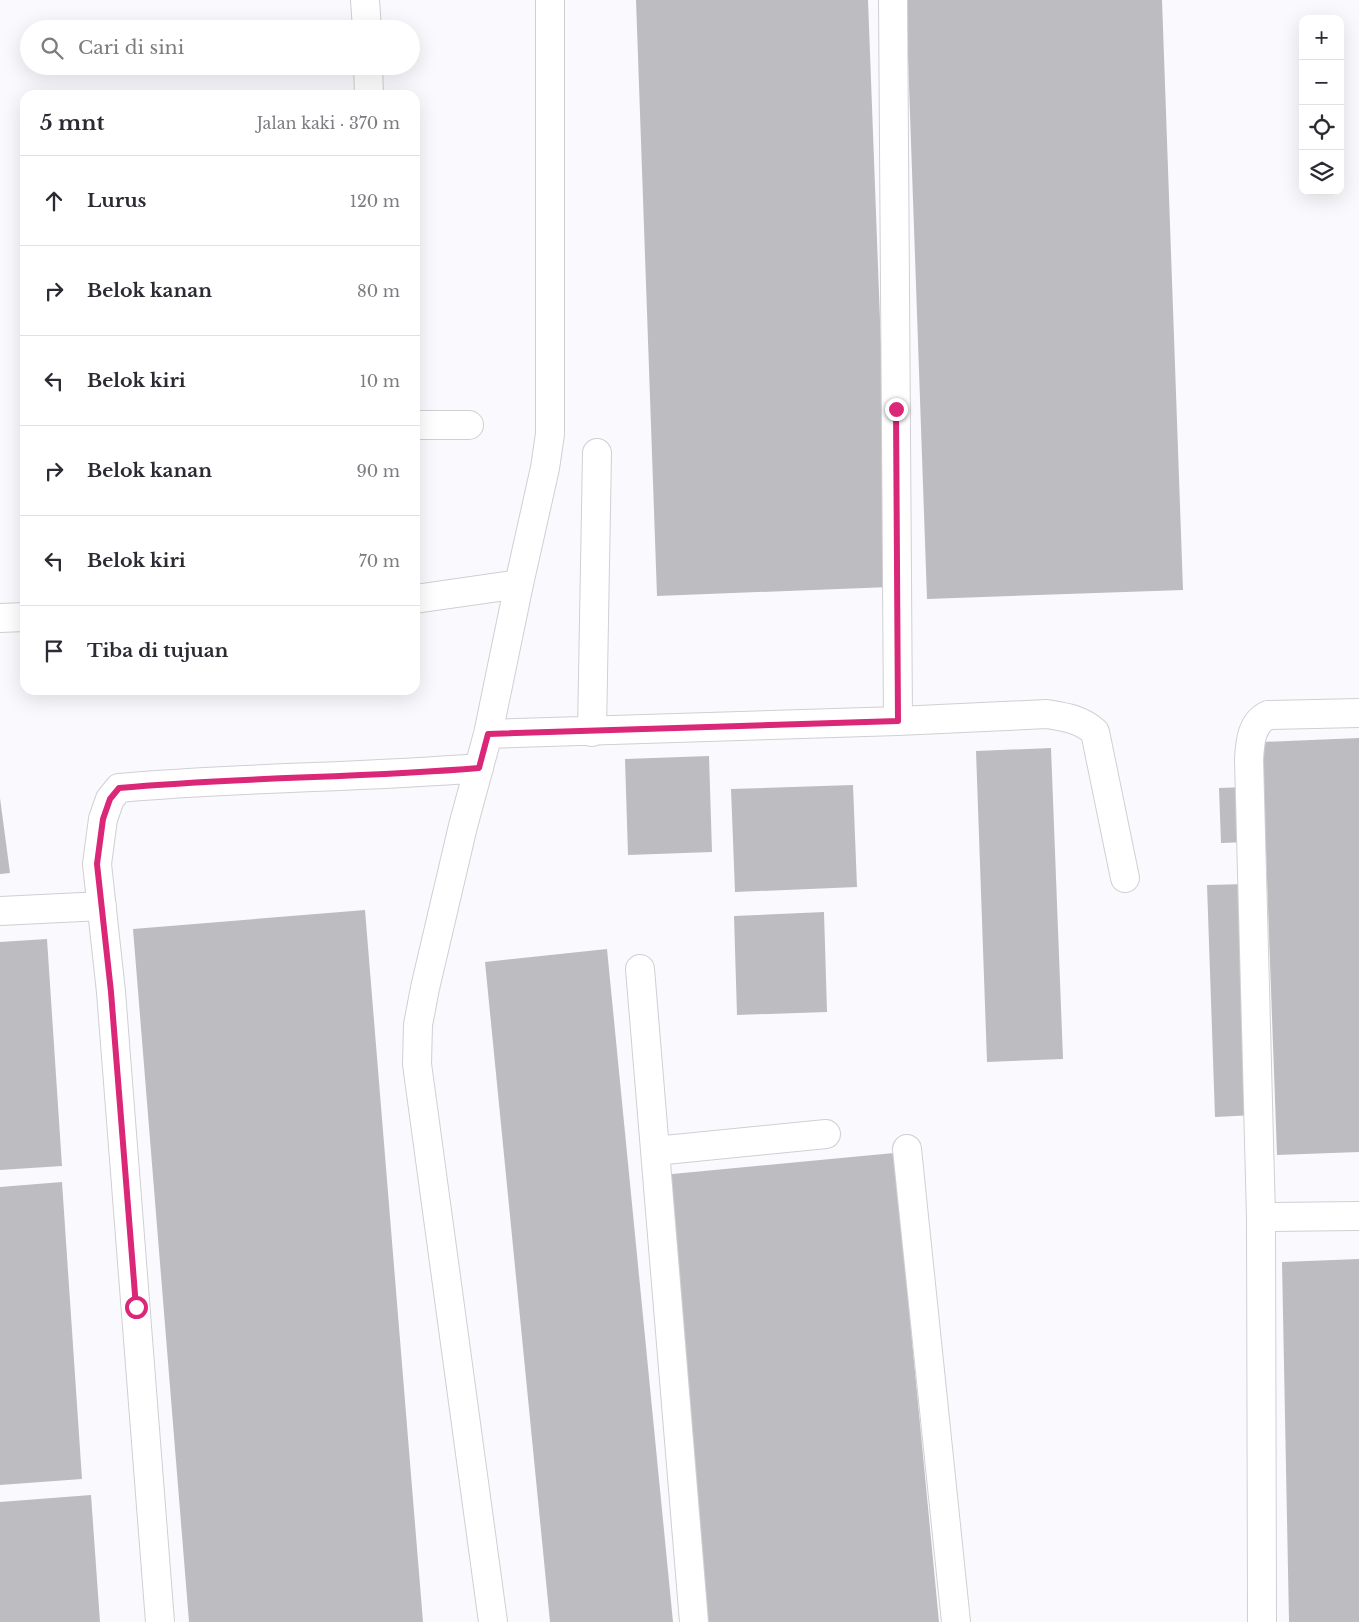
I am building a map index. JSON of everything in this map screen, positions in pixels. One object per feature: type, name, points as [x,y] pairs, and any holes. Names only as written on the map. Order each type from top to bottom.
[{"type":"lane","points":[[366,0],[366,20]]},
{"type":"lane","points":[[493,1622],[417,1055],[418,1025],[463,826],[488,734],[545,468],[550,434],[550,0]]},
{"type":"lane","points":[[893,0],[898,721]]},
{"type":"lane","points":[[368,75],[369,90]]},
{"type":"lane","points":[[420,425],[470,425]]},
{"type":"lane","points":[[592,732],[597,453]]},
{"type":"lane","points":[[420,598],[519,584]]},
{"type":"lane","points":[[0,618],[20,617]]},
{"type":"lane","points":[[1262,1622],[1261,1216],[1250,739],[1261,718],[1268,715],[1359,713]]},
{"type":"lane","points":[[488,734],[592,732],[1047,714],[1071,718],[1087,724],[1095,732],[1125,878]]},
{"type":"lane","points":[[160,1622],[111,992],[97,864],[99,837],[110,799],[119,788],[171,783],[333,777],[479,768]]},
{"type":"lane","points":[[0,911],[102,906]]},
{"type":"lane","points":[[640,969],[694,1622]]},
{"type":"lane","points":[[655,1151],[826,1134]]},
{"type":"lane","points":[[907,1149],[956,1622]]},
{"type":"lane","points":[[1261,1216],[1359,1216]]},
{"type":"building","points":[[636,0],[868,0],[890,587],[657,596]]},
{"type":"building","points":[[906,0],[1162,0],[1183,590],[927,599]]},
{"type":"building","points":[[1359,738],[1359,1152],[1277,1155],[1262,742]]},
{"type":"building","points":[[1051,748],[1063,1059],[987,1062],[976,751]]},
{"type":"building","points":[[709,756],[712,852],[628,855],[625,759]]},
{"type":"building","points":[[853,785],[857,887],[735,892],[731,789]]},
{"type":"building","points":[[1247,787],[1249,842],[1221,843],[1219,788]]},
{"type":"building","points":[[0,798],[10,873],[0,874]]},
{"type":"building","points":[[1247,884],[1255,1115],[1215,1117],[1207,885]]},
{"type":"building","points":[[365,910],[423,1622],[189,1622],[133,929]]},
{"type":"building","points":[[824,912],[827,1012],[737,1015],[734,916]]},
{"type":"building","points":[[47,939],[62,1166],[0,1170],[0,942]]},
{"type":"building","points":[[607,949],[673,1622],[550,1622],[485,962]]},
{"type":"building","points":[[894,1153],[939,1622],[704,1622],[662,1175]]},
{"type":"building","points":[[62,1182],[82,1479],[0,1485],[0,1187]]},
{"type":"building","points":[[1359,1259],[1359,1622],[1289,1622],[1282,1262]]},
{"type":"building","points":[[91,1495],[100,1622],[0,1622],[0,1502]]},
{"type":"route","points":[[136,1307],[111,992],[97,864],[99,837],[103,819],[115,791],[119,788],[171,783],[333,777],[479,768],[488,734],[898,721],[896,409]]}]
